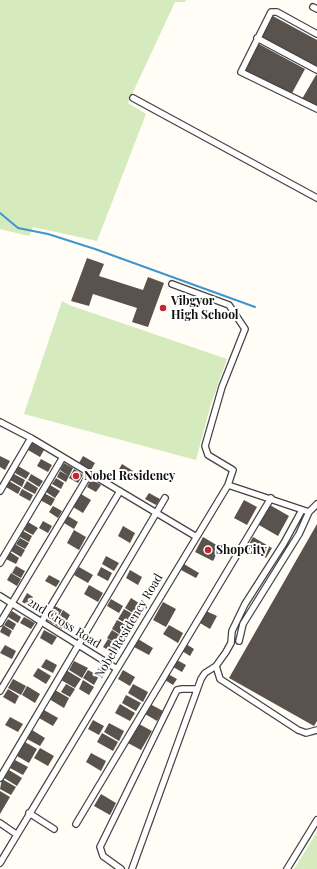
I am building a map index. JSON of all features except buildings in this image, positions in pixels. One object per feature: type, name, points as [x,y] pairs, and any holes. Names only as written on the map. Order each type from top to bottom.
[{"type":"street","points":[[317,34],[273,11],[269,14],[256,38],[241,72],[317,109]]},
{"type":"street","points":[[256,38],[317,70]]},
{"type":"street","points":[[132,98],[317,198]]},
{"type":"street","points":[[172,284],[229,305],[245,329],[222,387],[205,446],[208,455],[233,470],[228,485],[310,512]]},
{"type":"street","points":[[0,422],[32,438],[195,536]]},
{"type":"street","points":[[0,492],[32,438]]},
{"type":"street","points":[[0,563],[64,457]]},
{"type":"street","points":[[0,623],[90,473]]},
{"type":"street","name":"Nobel Residency Road","points":[[1,860],[117,669],[195,536],[228,485]]},
{"type":"street","points":[[0,691],[120,492]]},
{"type":"street","points":[[0,778],[165,498]]},
{"type":"street","points":[[76,824],[271,498]]},
{"type":"street","points":[[238,641],[243,624],[299,534],[310,512],[317,504]]},
{"type":"street","points":[[132,869],[196,689],[204,673],[216,666],[231,643],[232,631],[245,604],[284,543],[302,510]]},
{"type":"street","name":"2nd Cross Road","points":[[0,596],[117,669]]},
{"type":"street","points":[[216,666],[220,679],[298,730],[306,733],[317,730]]},
{"type":"street","points":[[121,869],[103,856],[100,847],[174,694],[177,690],[196,689]]},
{"type":"street","points":[[29,813],[54,828]]},
{"type":"street","points":[[287,869],[317,820]]},
{"type":"street","points":[[0,823],[16,834]]},
{"type":"green space","points":[[0,0],[186,0],[185,2],[175,2],[128,103],[146,114],[97,241],[33,227],[29,236],[0,229]]},
{"type":"green space","points":[[62,301],[69,305],[227,359],[210,407],[196,460],[24,414]]},
{"type":"green space","points":[[317,832],[317,869],[294,869]]},
{"type":"waterway","points":[[0,213],[18,228],[48,234],[95,249],[255,307]]},
{"type":"place","name":"Vibgyor High School","points":[[163,308]]},
{"type":"place","name":"Nobel Residency","points":[[76,476]]},
{"type":"place","name":"ShopCity","points":[[208,550]]}]
